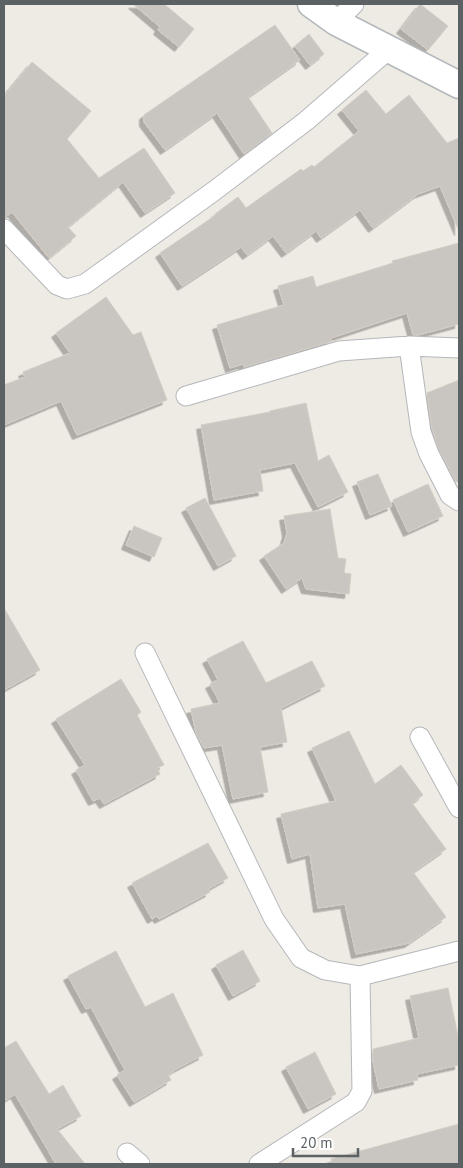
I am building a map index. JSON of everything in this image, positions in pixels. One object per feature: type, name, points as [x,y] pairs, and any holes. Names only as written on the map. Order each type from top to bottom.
[{"type":"street","points":[[311,4],[336,22],[459,85]]},
{"type":"street","points":[[336,22],[354,4]]},
{"type":"street","points":[[4,229],[57,286],[67,289],[84,284],[214,191],[306,121],[389,48]]},
{"type":"street","points":[[186,396],[339,351],[409,346],[459,348]]},
{"type":"street","points":[[409,346],[421,432],[429,454],[450,495],[459,501]]},
{"type":"street","points":[[145,653],[274,919],[301,958],[325,970],[360,976],[459,951]]},
{"type":"street","points":[[420,737],[459,808]]},
{"type":"street","points":[[259,1164],[356,1102],[362,1091],[360,976]]},
{"type":"building","points":[[133,4],[164,4],[194,29],[179,47],[158,30],[160,27]]},
{"type":"building","points":[[420,4],[448,26],[428,50],[401,29]]},
{"type":"building","points":[[275,25],[300,60],[248,97],[272,133],[244,154],[217,113],[165,150],[144,122],[144,115]]},
{"type":"building","points":[[309,34],[324,54],[310,65],[295,46]]},
{"type":"building","points":[[32,62],[91,111],[67,139],[99,178],[144,148],[175,193],[145,213],[123,182],[68,227],[76,236],[49,258],[12,212],[4,218],[4,96]]},
{"type":"building","points":[[366,90],[386,114],[409,95],[447,143],[459,138],[459,231],[440,186],[418,194],[373,228],[360,210],[321,238],[316,231],[286,253],[273,236],[247,255],[241,247],[182,286],[160,253],[216,215],[238,197],[246,208],[301,169],[303,171],[312,165],[314,167],[359,131],[342,110]]},
{"type":"building","points":[[459,243],[459,324],[413,335],[407,313],[331,338],[332,341],[244,367],[243,364],[230,368],[217,325],[284,305],[278,286],[313,276],[316,287],[393,263],[392,261]]},
{"type":"building","points":[[106,297],[133,335],[141,332],[167,400],[77,435],[61,401],[4,425],[4,385],[25,377],[23,372],[70,353],[56,333]]},
{"type":"building","points":[[459,380],[459,481],[456,482],[439,450],[432,429],[427,393]]},
{"type":"building","points":[[306,403],[318,461],[329,455],[348,492],[318,507],[295,463],[260,470],[263,491],[214,500],[201,425]]},
{"type":"building","points":[[378,474],[392,506],[370,515],[357,482]]},
{"type":"building","points":[[428,484],[443,516],[408,532],[393,500]]},
{"type":"building","points":[[205,498],[236,556],[218,566],[186,508]]},
{"type":"building","points":[[330,509],[338,558],[346,559],[344,573],[351,574],[349,594],[306,589],[302,578],[286,589],[264,556],[284,543],[287,533],[284,516]]},
{"type":"building","points":[[134,526],[162,538],[154,557],[126,545]]},
{"type":"building","points":[[4,608],[40,670],[4,690]]},
{"type":"building","points":[[243,641],[266,683],[312,661],[325,686],[281,708],[287,742],[260,747],[268,792],[233,799],[222,745],[204,748],[196,733],[191,709],[220,703],[210,684],[218,680],[207,659]]},
{"type":"building","points":[[121,679],[141,712],[137,715],[164,765],[157,768],[160,774],[104,804],[100,798],[93,801],[76,770],[85,765],[56,719]]},
{"type":"building","points":[[349,731],[375,784],[401,765],[423,795],[412,803],[446,849],[413,872],[446,917],[409,943],[356,954],[345,904],[318,908],[310,854],[292,859],[281,814],[336,801],[312,748]]},
{"type":"building","points":[[208,843],[228,878],[208,889],[210,892],[159,919],[157,916],[152,919],[132,883]]},
{"type":"building","points":[[243,950],[260,981],[233,996],[216,965]]},
{"type":"building","points":[[116,951],[145,1007],[173,993],[203,1055],[176,1069],[168,1075],[171,1080],[134,1102],[117,1075],[125,1070],[91,1007],[86,1009],[68,976]]},
{"type":"building","points":[[448,988],[459,1041],[459,1065],[417,1074],[418,1080],[379,1089],[373,1061],[373,1049],[419,1038],[410,996]]},
{"type":"building","points":[[16,1041],[49,1094],[63,1085],[81,1116],[57,1129],[85,1164],[56,1164],[15,1094],[4,1101],[4,1048]]},
{"type":"building","points":[[315,1052],[336,1094],[308,1109],[286,1067]]},
{"type":"building","points":[[459,1124],[459,1164],[332,1164],[331,1159]]}]
